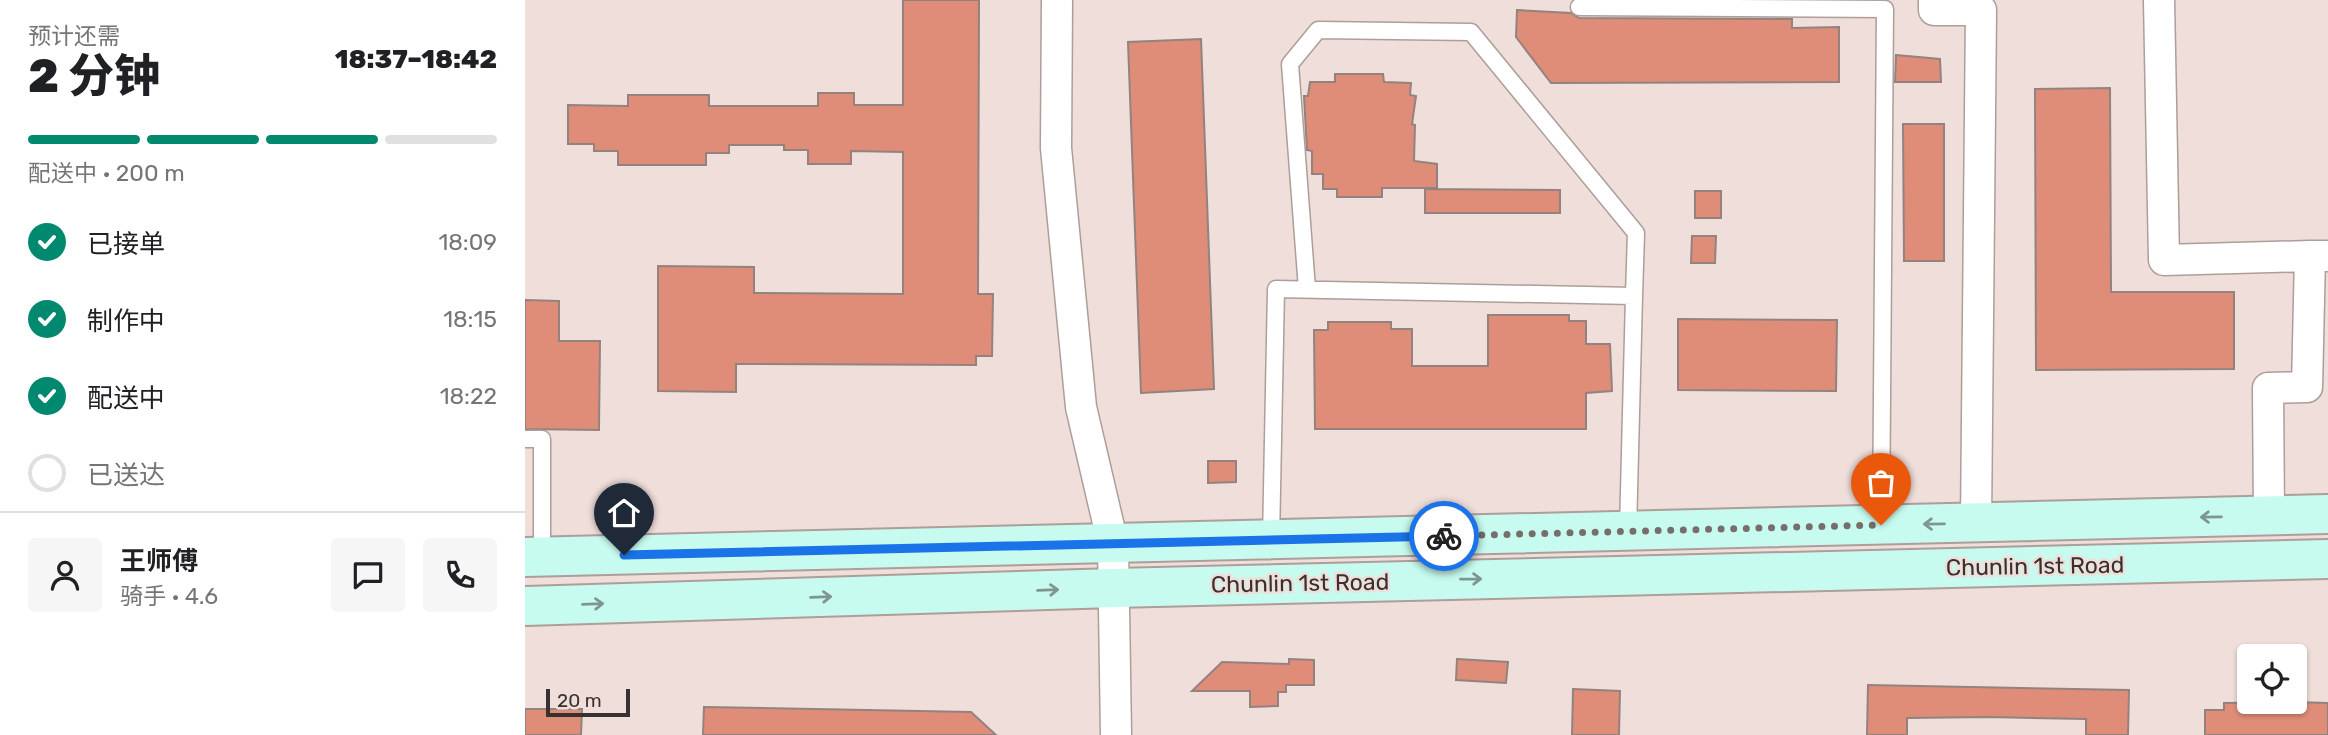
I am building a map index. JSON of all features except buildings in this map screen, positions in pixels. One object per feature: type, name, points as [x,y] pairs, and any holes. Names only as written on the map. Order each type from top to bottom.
[{"type":"main road","name":"Chunlin 1st Road","points":[[534,557],[2328,514]]},
{"type":"main road","name":"Chunlin 1st Road","points":[[525,606],[1114,588],[2328,559]]},
{"type":"street","points":[[1057,0],[1056,148],[1080,393],[1113,544],[1116,735]]},
{"type":"street","points":[[1934,0],[1934,10],[1981,10],[1976,523]]},
{"type":"street","points":[[2159,0],[2164,260],[2319,256],[2317,387],[2268,388],[2269,516]]},
{"type":"lane","points":[[1579,7],[1885,9],[1881,525]]},
{"type":"lane","points":[[1307,289],[1290,64],[1318,30],[1471,32],[1636,233],[1628,531]]},
{"type":"lane","points":[[1271,540],[1276,289],[1634,296]]},
{"type":"lane","points":[[525,439],[543,439],[534,557]]},
{"type":"way so far","points":[[1444,536],[1881,525]]},
{"type":"route","points":[[624,555],[1444,536]]}]
